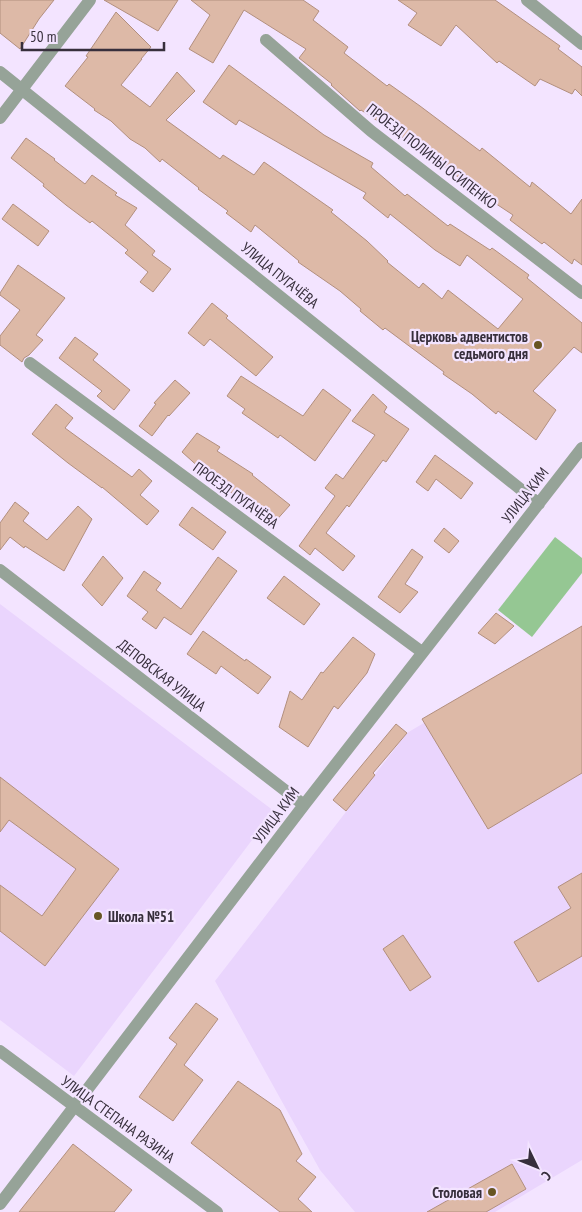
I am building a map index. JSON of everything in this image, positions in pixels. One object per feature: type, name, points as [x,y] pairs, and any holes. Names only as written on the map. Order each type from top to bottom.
[{"type":"street","points":[[0,118],[90,0]]},
{"type":"street","points":[[527,0],[582,44]]},
{"type":"street","name":"ПРОЕЗД ПОЛИНЫ ОСИПЕНКО","points":[[266,40],[371,131],[582,293]]},
{"type":"street","name":"УЛИЦА ПУГАЧЁВА","points":[[0,72],[539,504]]},
{"type":"street","name":"ПРОЕЗД ПУГАЧЁВА","points":[[30,363],[422,652]]},
{"type":"street","name":"УЛИЦА КИМ","points":[[0,1204],[304,805],[582,448]]},
{"type":"street","name":"ДЕПОВСКАЯ УЛИЦА","points":[[0,570],[304,805]]},
{"type":"street","name":"УЛИЦА СТЕПАНА РАЗИНА","points":[[0,1051],[217,1212]]},
{"type":"shaded area","name":"Школа №51","points":[[0,604],[274,811],[74,1076],[0,1020]]},
{"type":"shaded area","points":[[582,629],[582,1160],[495,1212],[355,1212],[320,1170],[215,981],[407,733]]},
{"type":"green space","points":[[555,537],[582,558],[582,573],[532,637],[498,610]]},
{"type":"building","points":[[0,0],[54,0],[20,49],[0,33]]},
{"type":"building","points":[[104,0],[178,0],[158,31]]},
{"type":"building","points":[[191,0],[303,0],[319,11],[313,20],[348,47],[344,53],[387,86],[389,84],[480,151],[482,148],[530,187],[532,182],[571,214],[582,199],[582,265],[574,259],[572,264],[544,242],[542,244],[510,220],[513,215],[460,180],[399,135],[360,111],[332,84],[299,58],[306,49],[244,10],[213,63],[189,49],[210,15]]},
{"type":"building","points":[[398,0],[495,0],[560,46],[558,49],[582,67],[582,96],[575,89],[572,94],[540,79],[535,86],[499,61],[497,63],[456,25],[441,46],[408,25],[417,13]]},
{"type":"building","points":[[116,12],[151,47],[121,85],[150,107],[177,72],[195,91],[166,120],[220,159],[223,155],[254,175],[264,162],[333,210],[331,212],[367,241],[387,262],[419,288],[423,283],[442,299],[448,290],[498,329],[523,299],[467,255],[460,266],[435,250],[390,214],[388,218],[363,198],[366,193],[239,120],[236,125],[203,102],[229,65],[324,135],[373,163],[371,167],[405,196],[407,194],[448,226],[450,224],[490,250],[492,248],[529,275],[527,278],[582,323],[582,353],[574,347],[533,391],[556,410],[536,440],[498,411],[496,414],[385,328],[383,330],[340,291],[298,262],[255,225],[251,232],[226,213],[228,211],[199,188],[162,159],[160,162],[145,148],[130,139],[111,121],[94,110],[65,86],[88,57],[86,56]]},
{"type":"building","points":[[26,138],[85,184],[92,175],[117,193],[115,195],[137,208],[125,225],[155,251],[152,255],[171,269],[153,292],[140,282],[148,272],[125,253],[128,250],[92,221],[90,223],[66,205],[43,186],[44,184],[11,158]]},
{"type":"building","points":[[13,204],[49,231],[38,246],[2,219]]},
{"type":"building","points":[[18,265],[65,298],[36,335],[43,340],[22,362],[0,345],[0,336],[20,310],[0,295]]},
{"type":"building","points":[[212,303],[228,316],[226,318],[273,357],[256,376],[210,339],[204,346],[188,333]]},
{"type":"building","points":[[75,337],[98,354],[93,360],[130,390],[114,410],[97,396],[102,391],[59,358]]},
{"type":"building","points":[[241,376],[303,416],[323,389],[351,410],[315,461],[280,435],[278,438],[242,413],[245,409],[227,396]]},
{"type":"building","points":[[175,380],[190,393],[168,415],[152,436],[139,426],[156,404],[154,403]]},
{"type":"building","points":[[373,394],[387,407],[384,412],[409,429],[386,462],[383,460],[349,507],[347,505],[326,533],[355,556],[343,571],[315,548],[310,555],[299,546],[335,496],[325,488],[336,474],[343,479],[375,435],[352,421]]},
{"type":"building","points":[[56,404],[73,418],[65,428],[132,477],[139,469],[152,481],[140,495],[159,511],[147,525],[102,487],[32,434]]},
{"type":"building","points":[[197,433],[220,447],[217,451],[253,474],[290,505],[273,524],[239,498],[222,488],[182,452]]},
{"type":"building","points":[[435,455],[473,483],[461,499],[436,479],[428,491],[416,482]]},
{"type":"building","points":[[15,502],[29,513],[23,521],[47,540],[78,506],[92,519],[64,571],[25,546],[24,548],[10,537],[0,550],[0,523]]},
{"type":"building","points":[[192,507],[226,532],[213,550],[179,525]]},
{"type":"building","points":[[444,528],[459,541],[449,553],[434,541]]},
{"type":"building","points":[[412,549],[423,557],[405,584],[418,592],[400,613],[378,597]]},
{"type":"building","points":[[103,556],[123,578],[102,606],[82,585]]},
{"type":"building","points":[[218,557],[237,571],[191,635],[164,617],[156,629],[142,619],[148,612],[127,596],[144,571],[161,583],[156,590],[181,609]]},
{"type":"building","points":[[284,576],[320,604],[304,625],[267,598]]},
{"type":"building","points":[[496,613],[514,626],[495,644],[478,633]]},
{"type":"building","points":[[582,626],[582,773],[488,829],[422,719]]},
{"type":"building","points":[[203,631],[271,677],[258,694],[221,666],[216,674],[187,654]]},
{"type":"building","points":[[353,637],[375,654],[367,673],[338,709],[334,706],[308,747],[279,727],[290,691],[302,700],[321,672],[323,673]]},
{"type":"building","points":[[396,724],[407,733],[373,773],[375,775],[346,811],[333,800]]},
{"type":"building","points":[[0,777],[119,869],[45,966],[0,931],[0,885],[42,916],[76,869],[9,820],[0,832]]},
{"type":"building","points":[[582,873],[582,956],[538,982],[514,942],[571,908],[558,887]]},
{"type":"building","points":[[403,935],[431,977],[410,991],[383,949]]},
{"type":"building","points":[[196,1003],[218,1019],[184,1065],[203,1080],[173,1121],[139,1097],[177,1044],[169,1038]]},
{"type":"building","points":[[238,1081],[280,1110],[302,1154],[296,1161],[316,1177],[298,1199],[312,1212],[280,1212],[191,1143]]},
{"type":"building","points":[[73,1144],[132,1190],[114,1212],[19,1212]]},
{"type":"building","points":[[512,1164],[526,1189],[486,1212],[427,1212]]},
{"type":"place","name":"Церковь адвентистов седьмого дня","points":[[538,345]]},
{"type":"place","name":"Школа №51","points":[[98,916]]},
{"type":"place","name":"Столовая","points":[[492,1192]]}]
